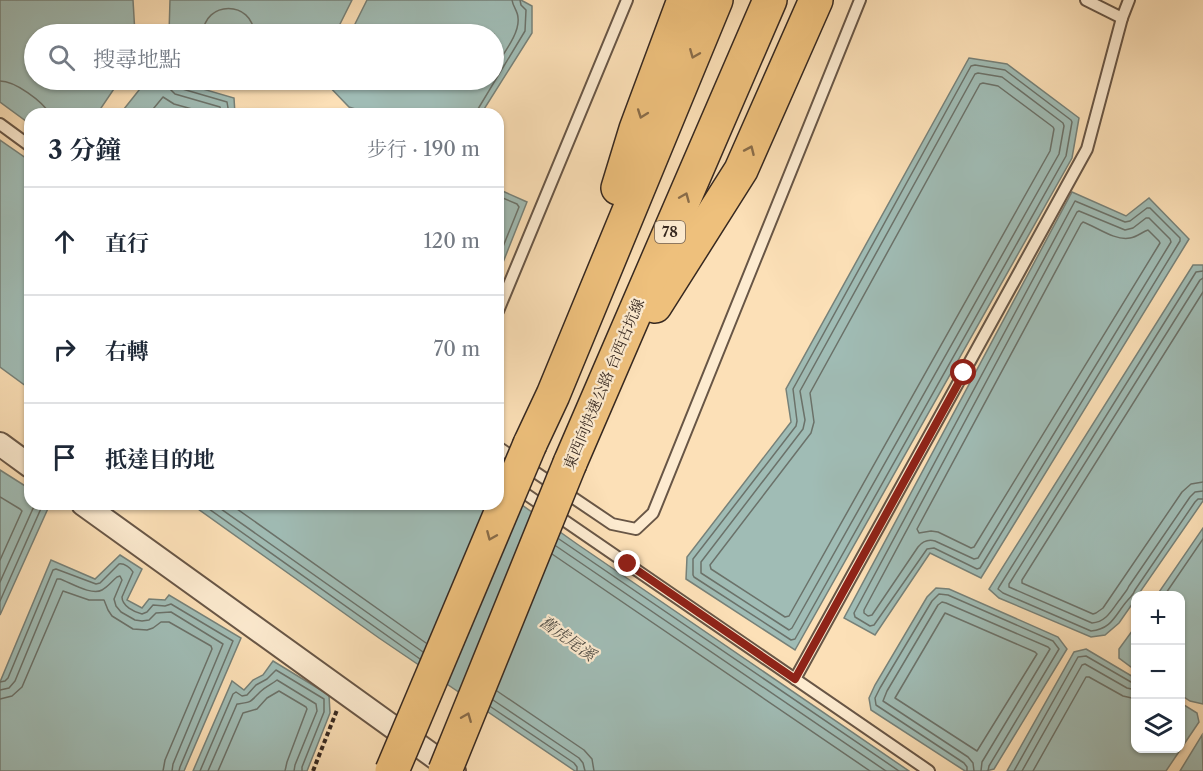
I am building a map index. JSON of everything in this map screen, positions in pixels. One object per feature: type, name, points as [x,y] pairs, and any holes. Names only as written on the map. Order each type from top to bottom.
[{"type":"highway","points":[[553,395],[636,129],[684,0]]},
{"type":"highway","points":[[504,506],[553,395],[716,0]]},
{"type":"highway","name":"東西向快速公路 台西古坑線","points":[[445,771],[570,463],[770,0]]},
{"type":"highway","points":[[599,397],[741,170],[816,0]]},
{"type":"highway","points":[[392,771],[502,510]]},
{"type":"street","points":[[0,444],[24,462]]},
{"type":"street","points":[[91,510],[454,771]]},
{"type":"lane","points":[[504,296],[627,0]]},
{"type":"lane","points":[[504,451],[612,524],[636,529],[653,513],[860,0]]},
{"type":"lane","points":[[1086,0],[1122,18]]},
{"type":"lane","points":[[795,679],[1087,149],[1122,18],[1129,0]]},
{"type":"lane","points":[[0,124],[24,142]]},
{"type":"lane","points":[[504,479],[929,771]]},
{"type":"path","points":[[313,771],[344,692]]},
{"type":"water","points":[[0,0],[133,0],[134,24],[24,24],[24,90],[113,90],[101,108],[24,108],[24,120],[0,102]]},
{"type":"water","points":[[170,0],[352,0],[340,24],[169,24]]},
{"type":"water","points":[[367,0],[521,0],[532,6],[532,33],[504,77],[504,24],[355,24]]},
{"type":"water","points":[[969,58],[1007,64],[1079,118],[1072,158],[795,650],[686,579],[687,557],[791,422],[786,389]]},
{"type":"water","points":[[139,90],[206,90],[234,98],[235,108],[125,108]]},
{"type":"water","points":[[333,90],[496,90],[485,108],[349,107]]},
{"type":"water","points":[[0,140],[24,157],[24,385],[0,367]]},
{"type":"water","points":[[504,192],[527,202],[504,260]]},
{"type":"water","points":[[1072,192],[1126,216],[1149,198],[1189,239],[981,578],[930,553],[875,635],[844,618]]},
{"type":"water","points":[[1193,265],[1203,265],[1203,501],[1141,591],[1131,591],[1131,606],[1119,623],[1105,635],[1091,637],[999,598],[989,589]]},
{"type":"water","points":[[0,470],[24,485],[24,510],[47,510],[0,615]]},
{"type":"water","name":"舊虎尾溪","points":[[504,492],[909,771],[575,771],[379,638],[199,510],[504,510]]},
{"type":"water","points":[[1203,528],[1203,704],[1185,698],[1185,591],[1160,591]]},
{"type":"water","points":[[120,555],[142,569],[127,600],[142,608],[149,599],[165,600],[169,595],[241,638],[184,771],[0,771],[0,682],[51,560],[95,579]]},
{"type":"water","points":[[936,588],[949,589],[1058,637],[1067,649],[994,769],[965,771],[871,710],[869,698],[875,685],[927,597]]},
{"type":"water","points":[[1131,632],[1131,667],[1119,658],[1119,649]]},
{"type":"water","points":[[1086,649],[1131,676],[1131,753],[1178,753],[1166,771],[1007,771],[1074,652]]},
{"type":"water","points":[[273,661],[329,695],[330,713],[307,771],[193,771],[232,681],[244,690],[253,680],[263,675]]},
{"type":"water","points":[[1185,706],[1197,713],[1199,722],[1185,743]]},
{"type":"water","points":[[1202,735],[1203,771],[1180,771]]},
{"type":"route","points":[[628,564],[795,679],[964,373]]}]
